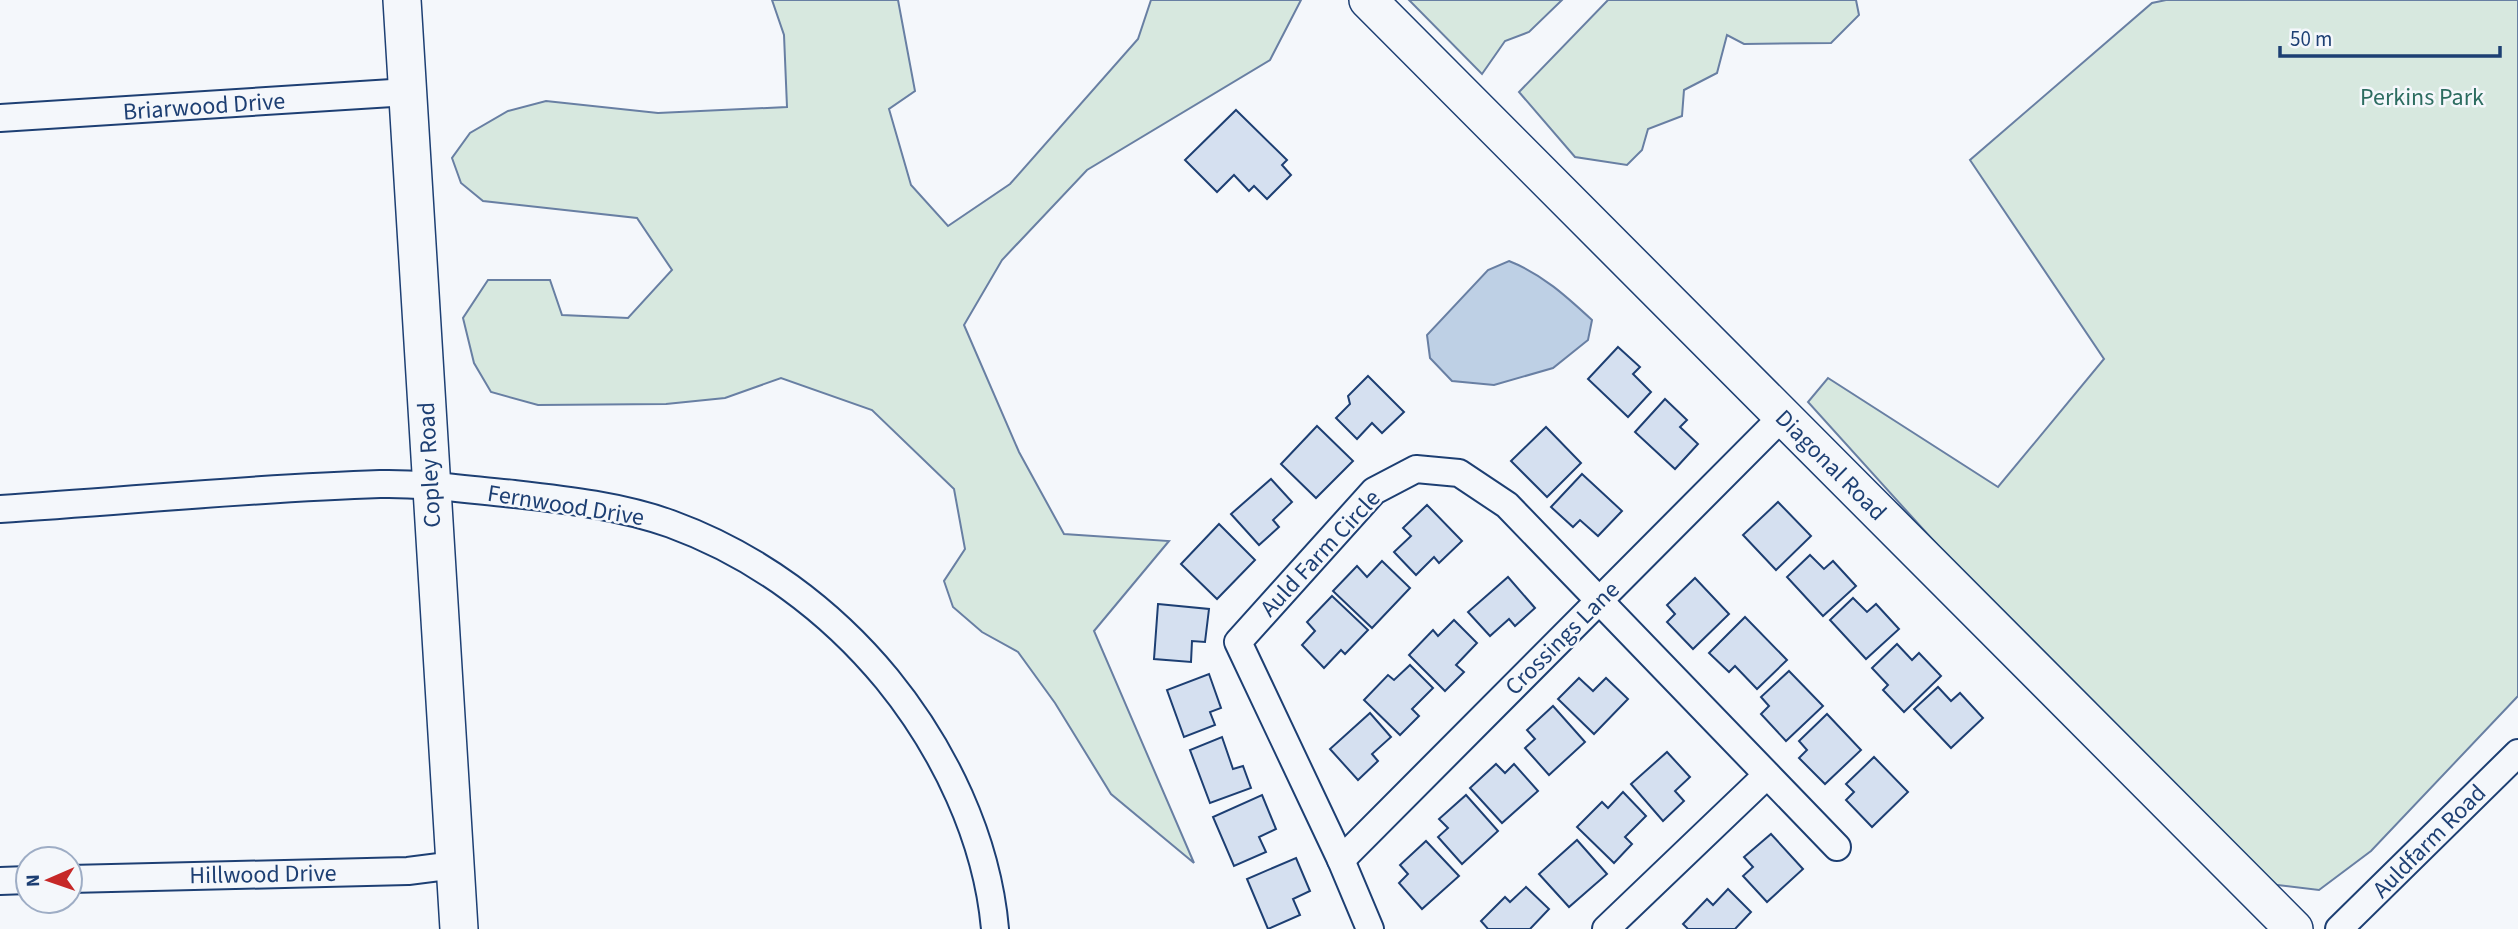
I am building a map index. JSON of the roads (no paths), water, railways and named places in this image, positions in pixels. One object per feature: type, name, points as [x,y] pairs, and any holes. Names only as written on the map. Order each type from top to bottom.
[{"type":"street","name":"Copley Road","points":[[402,0],[459,929]]},
{"type":"street","name":"Diagonal Road","points":[[1368,0],[2294,929]]},
{"type":"street","name":"Briarwood Drive","points":[[0,118],[408,92]]},
{"type":"street","name":"Crossings Lane","points":[[1341,860],[1782,416]]},
{"type":"street","name":"Auld Farm Circle","points":[[1370,929],[1341,860],[1238,642],[1374,491],[1416,469],[1459,473],[1507,505],[1837,847]]},
{"type":"street","name":"Fernwood Drive","points":[[0,509],[381,484],[430,486],[559,499],[651,518],[720,546],[767,572],[836,623],[907,703],[938,752],[969,820],[983,865],[995,929]]},
{"type":"street","name":"Auldfarm Road","points":[[2339,929],[2518,753]]},
{"type":"street","points":[[1606,929],[1768,775]]},
{"type":"street","name":"Hillwood Drive","points":[[84,879],[408,871],[455,865]]},
{"type":"water","points":[[1509,261],[1543,279],[1592,320],[1588,340],[1553,368],[1494,385],[1452,381],[1430,358],[1427,335],[1488,270]]},
{"type":"park label","name":"Perkins Park","points":[[2422,97]]}]
